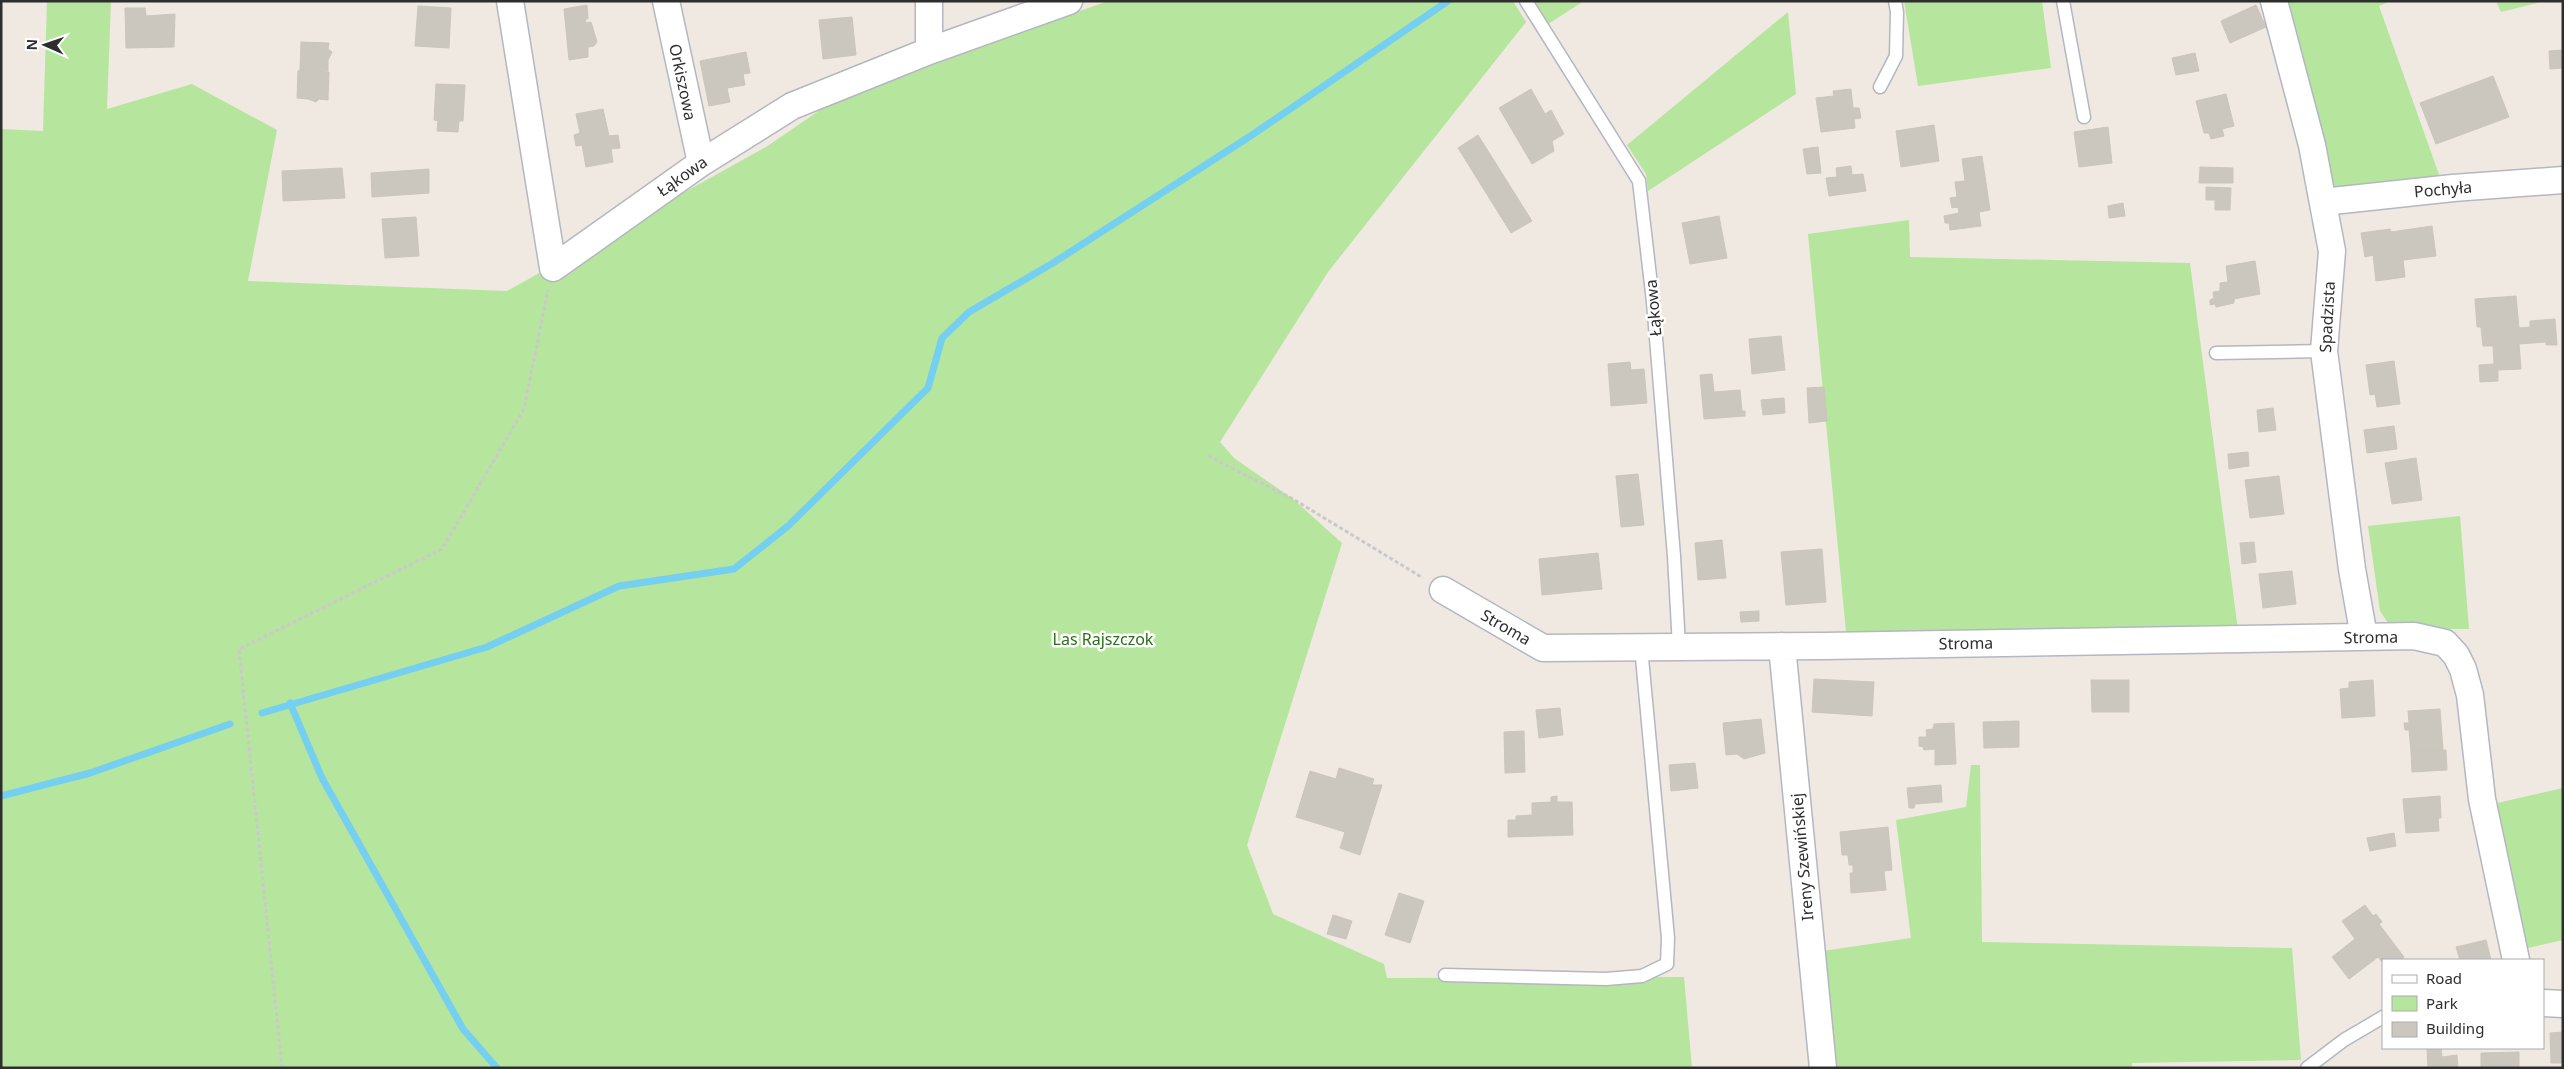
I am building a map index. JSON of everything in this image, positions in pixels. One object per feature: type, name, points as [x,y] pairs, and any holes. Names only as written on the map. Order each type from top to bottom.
[{"type":"street","points":[[510,1],[553,268]]},
{"type":"street","name":"Orkiszowa","points":[[666,1],[700,163]]},
{"type":"street","points":[[929,1],[929,51]]},
{"type":"street","name":"Łąkowa","points":[[553,268],[700,163],[792,106],[929,51],[1070,1]]},
{"type":"street","name":"Spadzista","points":[[2274,1],[2312,145],[2332,251],[2324,351],[2352,569],[2364,637]]},
{"type":"street","name":"Pochyła","points":[[2322,202],[2453,188],[2563,180]]},
{"type":"street","name":"Stroma","points":[[1443,590],[1543,648],[2414,636],[2431,638],[2445,643],[2456,655],[2463,669],[2470,694],[2482,799],[2516,959]]},
{"type":"street","name":"Ireny Szewińskiej","points":[[1782,646],[1823,1068]]},
{"type":"street","points":[[2544,1003],[2563,1004]]},
{"type":"lane","name":"Łąkowa","points":[[1526,1],[1640,180],[1654,311],[1674,556],[1679,647]]},
{"type":"lane","points":[[1880,87],[1896,56],[1896,1]]},
{"type":"lane","points":[[2063,1],[2084,117]]},
{"type":"lane","points":[[2216,353],[2324,351]]},
{"type":"lane","points":[[1445,975],[1606,979],[1642,976],[1667,964],[1668,938],[1641,647]]},
{"type":"lane","points":[[2307,1068],[2344,1040],[2382,1018]]},
{"type":"path","points":[[282,1068],[238,649],[442,549],[524,409],[553,268]]},
{"type":"path","points":[[1208,456],[1294,499],[1443,590]]},
{"type":"green space","name":"Las Rajszczok","points":[[47,1],[111,1],[107,109],[192,84],[277,130],[248,281],[507,291],[766,147],[826,106],[985,45],[1108,1],[1513,1],[1526,22],[1328,272],[1220,442],[1234,458],[1293,499],[1342,543],[1247,845],[1273,914],[1384,964],[1387,978],[1684,977],[1692,1068],[1,1068],[1,129],[43,131]]},
{"type":"green space","points":[[1533,1],[1584,1],[1548,24]]},
{"type":"green space","points":[[1904,1],[2042,1],[2051,68],[1918,86]]},
{"type":"green space","points":[[2284,1],[2391,1],[2379,6],[2441,180],[2331,193]]},
{"type":"green space","points":[[2496,1],[2545,1],[2501,12]]},
{"type":"green space","points":[[1788,12],[1796,94],[1648,191],[1646,174],[1627,145]]},
{"type":"green space","points":[[1909,220],[1910,257],[2190,263],[2238,630],[1846,632],[1808,234]]},
{"type":"green space","points":[[2460,516],[2469,629],[2392,629],[2380,611],[2368,526]]},
{"type":"green space","points":[[1971,765],[1980,765],[1982,942],[2292,948],[2301,1060],[2132,1063],[2132,1068],[1834,1068],[1823,951],[1911,938],[1896,820],[1966,807]]},
{"type":"green space","points":[[2563,788],[2563,940],[2528,948],[2509,913],[2493,804]]},
{"type":"building","points":[[587,5],[588,19],[585,19],[586,23],[591,22],[597,42],[594,46],[588,47],[588,57],[569,60],[564,9]]},
{"type":"building","points":[[2256,5],[2266,27],[2230,43],[2221,21]]},
{"type":"building","points":[[418,6],[451,8],[449,48],[415,46]]},
{"type":"building","points":[[125,8],[145,8],[146,16],[175,14],[174,47],[126,48]]},
{"type":"building","points":[[852,17],[856,55],[823,59],[819,20]]},
{"type":"building","points":[[301,42],[329,43],[328,49],[332,52],[328,60],[328,71],[300,70]]},
{"type":"building","points":[[2563,50],[2563,68],[2550,69],[2549,51]]},
{"type":"building","points":[[746,52],[750,73],[743,74],[745,85],[727,88],[730,102],[709,106],[700,61]]},
{"type":"building","points":[[2195,53],[2199,71],[2176,75],[2172,58]]},
{"type":"building","points":[[298,71],[329,72],[328,100],[319,99],[316,102],[297,98]]},
{"type":"building","points":[[2493,76],[2509,117],[2436,144],[2420,103]]},
{"type":"building","points":[[436,84],[465,85],[463,121],[459,121],[458,132],[437,131],[438,121],[434,120]]},
{"type":"building","points":[[1531,89],[1545,114],[1551,110],[1564,134],[1552,141],[1554,151],[1532,164],[1499,108]]},
{"type":"building","points":[[1851,89],[1853,108],[1859,108],[1861,118],[1854,119],[1855,128],[1821,132],[1816,98],[1834,96],[1833,91]]},
{"type":"building","points":[[2226,94],[2234,126],[2222,129],[2224,136],[2211,139],[2209,133],[2204,133],[2196,101]]},
{"type":"building","points":[[603,109],[609,136],[618,135],[620,148],[611,149],[613,162],[586,167],[582,145],[576,146],[574,135],[580,133],[576,114]]},
{"type":"building","points":[[1934,125],[1939,161],[1901,167],[1896,131]]},
{"type":"building","points":[[2108,127],[2112,163],[2079,167],[2074,132]]},
{"type":"building","points":[[1478,135],[1532,221],[1511,233],[1458,148]]},
{"type":"building","points":[[1818,147],[1821,173],[1807,174],[1803,149]]},
{"type":"building","points":[[1982,156],[1990,210],[1979,212],[1981,226],[1950,230],[1949,223],[1945,223],[1944,216],[1959,213],[1958,207],[1952,208],[1950,198],[1957,197],[1955,182],[1965,181],[1962,159]]},
{"type":"building","points":[[1851,166],[1852,175],[1863,174],[1866,191],[1829,196],[1826,178],[1837,177],[1836,168]]},
{"type":"building","points":[[2200,167],[2233,168],[2233,183],[2199,183]]},
{"type":"building","points":[[342,168],[345,198],[283,201],[282,171]]},
{"type":"building","points":[[429,169],[429,193],[372,197],[371,173]]},
{"type":"building","points":[[2206,187],[2231,188],[2230,210],[2215,210],[2215,200],[2206,200]]},
{"type":"building","points":[[2123,203],[2125,216],[2109,218],[2108,206]]},
{"type":"building","points":[[1719,216],[1727,258],[1690,264],[1682,223]]},
{"type":"building","points":[[416,217],[419,256],[385,258],[382,219]]},
{"type":"building","points":[[2432,226],[2436,256],[2403,260],[2405,277],[2376,281],[2373,255],[2365,257],[2361,233],[2390,229],[2391,232]]},
{"type":"building","points":[[2255,261],[2260,294],[2234,299],[2234,303],[2216,307],[2215,304],[2210,305],[2210,300],[2214,298],[2213,292],[2220,291],[2220,283],[2228,282],[2226,266]]},
{"type":"building","points":[[2516,296],[2519,328],[2530,327],[2530,321],[2555,319],[2557,345],[2546,345],[2546,342],[2519,344],[2521,369],[2498,370],[2498,381],[2480,382],[2479,365],[2494,364],[2493,346],[2483,346],[2481,327],[2477,327],[2475,299]]},
{"type":"building","points":[[1781,336],[1785,370],[1752,374],[1749,339]]},
{"type":"building","points":[[2394,361],[2400,404],[2377,407],[2375,394],[2370,395],[2366,365]]},
{"type":"building","points":[[1630,362],[1631,370],[1644,369],[1647,403],[1611,406],[1608,364]]},
{"type":"building","points":[[1712,374],[1714,392],[1740,390],[1742,411],[1745,411],[1745,416],[1704,419],[1700,375]]},
{"type":"building","points":[[1824,387],[1827,421],[1809,423],[1807,388]]},
{"type":"building","points":[[1784,398],[1785,413],[1763,415],[1761,400]]},
{"type":"building","points":[[2273,408],[2276,430],[2259,432],[2257,410]]},
{"type":"building","points":[[2394,426],[2397,449],[2367,453],[2364,430]]},
{"type":"building","points":[[2248,452],[2249,466],[2229,469],[2228,454]]},
{"type":"building","points":[[2416,458],[2422,500],[2392,504],[2385,463]]},
{"type":"building","points":[[1638,474],[1644,525],[1621,527],[1616,476]]},
{"type":"building","points":[[2279,476],[2284,514],[2250,518],[2245,480]]},
{"type":"building","points":[[1722,540],[1726,578],[1698,580],[1695,543]]},
{"type":"building","points":[[2254,542],[2256,562],[2242,564],[2240,543]]},
{"type":"building","points":[[1822,549],[1826,602],[1786,605],[1781,552]]},
{"type":"building","points":[[1598,553],[1602,589],[1542,595],[1539,559]]},
{"type":"building","points":[[2292,571],[2296,604],[2263,608],[2259,574]]},
{"type":"building","points":[[1759,611],[1759,621],[1741,622],[1740,612]]},
{"type":"building","points":[[1814,679],[1874,682],[1872,716],[1812,712]]},
{"type":"building","points":[[2091,680],[2129,680],[2129,712],[2092,712]]},
{"type":"building","points":[[2373,680],[2375,716],[2342,718],[2340,689],[2349,688],[2349,682]]},
{"type":"building","points":[[1560,708],[1563,735],[1539,738],[1536,710]]},
{"type":"building","points":[[2440,709],[2443,750],[2411,752],[2409,730],[2405,730],[2404,723],[2409,723],[2408,711]]},
{"type":"building","points":[[1761,719],[1765,753],[1744,759],[1737,754],[1726,755],[1723,723]]},
{"type":"building","points":[[2019,721],[2019,747],[1984,748],[1983,722]]},
{"type":"building","points":[[1954,723],[1956,764],[1935,765],[1935,749],[1924,750],[1923,747],[1919,746],[1919,737],[1927,737],[1926,730],[1933,729],[1934,724]]},
{"type":"building","points":[[1524,731],[1525,772],[1505,773],[1504,732]]},
{"type":"building","points":[[2446,750],[2447,770],[2412,772],[2411,752]]},
{"type":"building","points":[[1695,763],[1698,788],[1671,791],[1669,765]]},
{"type":"building","points":[[1339,768],[1374,779],[1372,785],[1382,785],[1360,855],[1340,848],[1345,832],[1296,817],[1310,771],[1336,779]]},
{"type":"building","points":[[1941,785],[1942,802],[1915,804],[1914,808],[1909,808],[1907,788]]},
{"type":"building","points":[[1557,796],[1557,802],[1572,802],[1573,835],[1508,837],[1508,820],[1516,820],[1516,816],[1532,815],[1532,803],[1551,802],[1551,797]]},
{"type":"building","points":[[2440,796],[2441,818],[2438,818],[2439,831],[2406,833],[2403,799]]},
{"type":"building","points":[[1888,827],[1892,870],[1884,871],[1886,890],[1851,893],[1850,873],[1853,873],[1853,865],[1849,865],[1848,855],[1842,855],[1840,832]]},
{"type":"building","points":[[2394,833],[2396,846],[2370,851],[2367,838]]},
{"type":"building","points":[[1399,893],[1424,901],[1410,943],[1385,935]]},
{"type":"building","points":[[2365,905],[2373,916],[2376,914],[2382,922],[2379,924],[2404,957],[2401,959],[2382,959],[2382,962],[2378,957],[2349,979],[2332,957],[2355,939],[2342,921]]},
{"type":"building","points":[[1333,915],[1352,921],[1346,939],[1327,934]]},
{"type":"building","points":[[2486,940],[2491,959],[2460,959],[2456,947]]},
{"type":"building","points":[[2563,1032],[2563,1063],[2551,1063],[2550,1033]]},
{"type":"building","points":[[2427,1049],[2441,1049],[2442,1057],[2457,1055],[2458,1068],[2428,1068]]},
{"type":"building","points":[[2519,1052],[2519,1068],[2481,1068],[2481,1053]]},
{"type":"waterway","points":[[262,713],[487,647],[619,586],[734,569],[788,526],[928,388],[942,338],[969,312],[1053,263],[1252,135],[1448,1]]},
{"type":"waterway","points":[[290,703],[322,778],[463,1029],[497,1068]]},
{"type":"waterway","points":[[1,796],[90,773],[230,724]]}]
